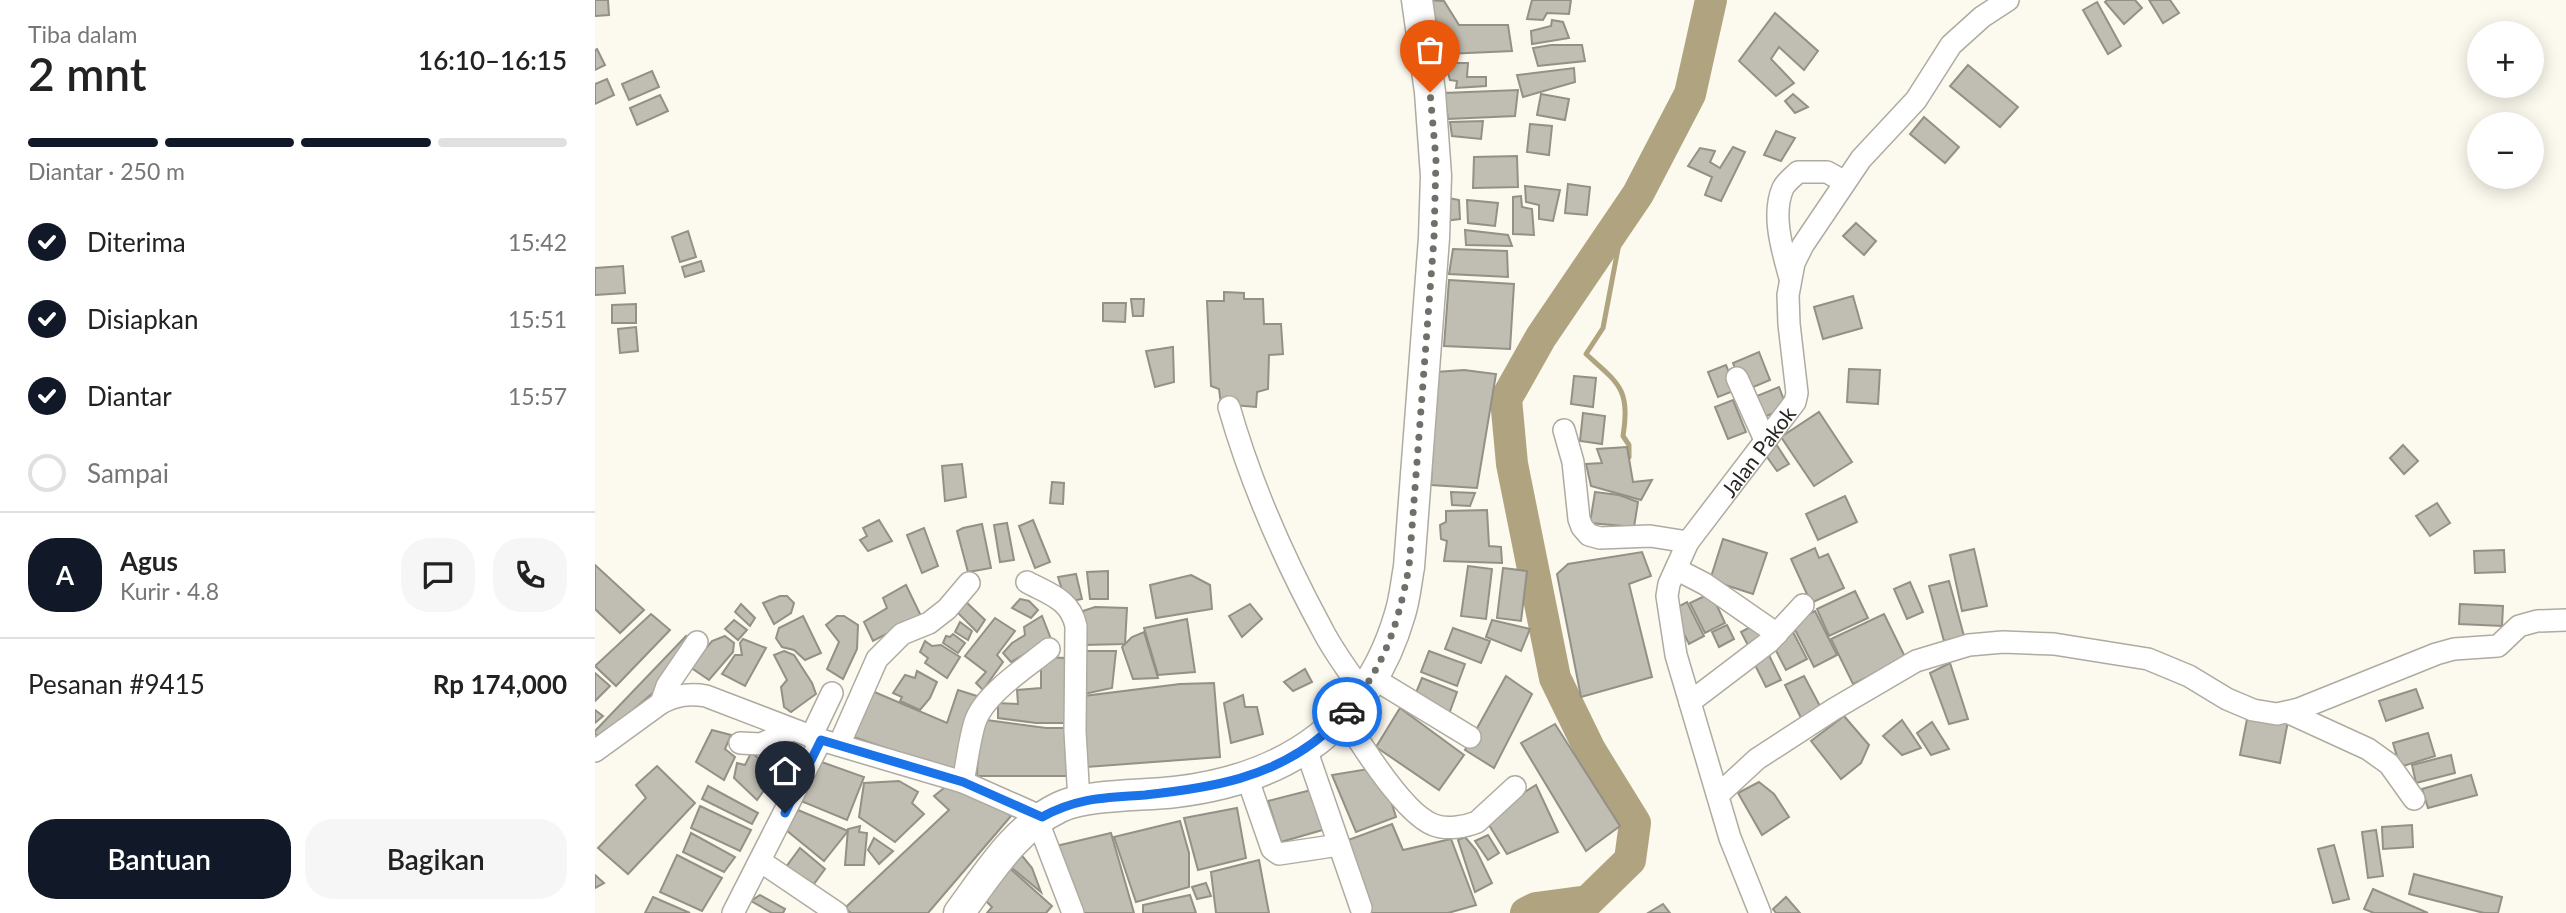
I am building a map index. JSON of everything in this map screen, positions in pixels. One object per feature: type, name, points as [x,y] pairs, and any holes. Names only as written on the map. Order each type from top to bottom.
[{"type":"highway","points":[[959,913],[1010,846],[1040,818],[1079,801],[1176,792],[1224,784],[1277,765],[1306,749],[1344,717],[1368,685],[1395,631],[1404,600],[1409,567],[1434,238],[1436,159],[1417,0]]},
{"type":"street","name":"Jalan Pakok","points":[[1761,913],[1730,838],[1676,655],[1667,596],[1676,569],[1693,536],[1793,406],[1797,397],[1789,324],[1790,278],[1794,263],[1810,232],[1861,159],[1912,106],[1951,45],[1982,17],[2008,0]]},
{"type":"street","points":[[1790,278],[1779,222],[1779,204],[1784,186],[1798,172],[1827,172],[1845,182]]},
{"type":"street","points":[[1737,378],[1759,447]]},
{"type":"street","points":[[1229,407],[1279,542],[1323,632],[1368,685],[1470,737]]},
{"type":"street","points":[[1564,430],[1573,462],[1579,519],[1588,535],[1600,538],[1693,536]]},
{"type":"street","points":[[1676,569],[1705,584],[1777,634]]},
{"type":"street","points":[[1027,582],[1066,603],[1072,611],[1076,626],[1075,731],[1079,801]]},
{"type":"street","points":[[740,743],[751,745],[816,738],[877,659],[902,634],[929,623],[947,609],[969,583]]},
{"type":"street","points":[[1690,702],[1754,654],[1803,606]]},
{"type":"street","points":[[1718,795],[1757,759],[1834,709],[1916,661],[1969,645],[2003,642],[2054,644],[2148,660],[2189,676],[2227,699],[2267,713],[2287,712],[2454,649],[2498,646],[2515,629],[2526,624],[2566,620]]},
{"type":"street","points":[[661,703],[667,686],[697,642]]},
{"type":"street","points":[[963,782],[975,720],[984,705],[1000,688],[1049,649]]},
{"type":"street","points":[[733,913],[760,861],[816,738],[832,693]]},
{"type":"street","points":[[595,751],[661,703],[686,694],[706,696],[816,738],[963,782],[1040,818],[1073,913]]},
{"type":"street","points":[[2287,712],[2368,749],[2389,764],[2414,799]]},
{"type":"street","points":[[1344,717],[1370,761],[1410,807],[1433,825],[1462,827],[1477,822],[1515,787]]},
{"type":"street","points":[[1306,749],[1361,908]]},
{"type":"street","points":[[1247,777],[1272,849],[1279,854],[1339,845]]},
{"type":"street","points":[[760,861],[837,913]]},
{"type":"building","points":[[595,0],[608,0],[609,15],[595,16]]},
{"type":"building","points":[[1426,0],[1444,1],[1459,25],[1508,25],[1512,51],[1446,54],[1441,31],[1430,32]]},
{"type":"building","points":[[1532,0],[1571,0],[1569,14],[1547,13],[1543,20],[1527,19]]},
{"type":"building","points":[[2135,0],[2142,8],[2124,24],[2105,2]]},
{"type":"building","points":[[2149,0],[2170,0],[2179,13],[2163,23]]},
{"type":"building","points":[[2097,2],[2121,46],[2108,54],[2083,10]]},
{"type":"building","points":[[1775,13],[1818,51],[1804,70],[1779,47],[1771,59],[1794,83],[1776,96],[1739,61]]},
{"type":"building","points":[[1552,20],[1563,22],[1569,38],[1532,44],[1531,31],[1551,26]]},
{"type":"building","points":[[1582,45],[1585,61],[1538,66],[1533,48]]},
{"type":"building","points":[[597,49],[605,65],[595,70],[595,50]]},
{"type":"building","points":[[1445,63],[1468,63],[1467,77],[1486,77],[1486,86],[1456,88],[1457,81],[1450,80]]},
{"type":"building","points":[[1968,65],[2018,107],[2000,127],[1950,86]]},
{"type":"building","points":[[1574,68],[1575,82],[1523,97],[1517,75]]},
{"type":"building","points":[[652,71],[659,87],[629,100],[622,84]]},
{"type":"building","points":[[607,79],[614,95],[595,104],[595,84]]},
{"type":"building","points":[[1518,90],[1515,116],[1448,119],[1444,93]]},
{"type":"building","points":[[1541,94],[1569,99],[1565,120],[1537,115]]},
{"type":"building","points":[[1793,94],[1808,107],[1795,113],[1785,101]]},
{"type":"building","points":[[660,95],[668,111],[637,125],[630,108]]},
{"type":"building","points":[[1924,117],[1959,147],[1945,163],[1910,134]]},
{"type":"building","points":[[1483,121],[1481,139],[1452,136],[1450,122]]},
{"type":"building","points":[[1530,124],[1552,126],[1549,155],[1527,152]]},
{"type":"building","points":[[1776,131],[1795,138],[1781,161],[1764,155]]},
{"type":"building","points":[[1733,147],[1745,152],[1721,201],[1705,195],[1712,177],[1688,166],[1700,148],[1715,151],[1710,162],[1720,168]]},
{"type":"building","points":[[1517,156],[1518,187],[1473,188],[1474,157]]},
{"type":"building","points":[[1568,184],[1590,187],[1587,215],[1565,213]]},
{"type":"building","points":[[1525,186],[1560,190],[1553,221],[1539,219],[1539,205],[1526,202]]},
{"type":"building","points":[[1521,196],[1522,207],[1532,209],[1534,235],[1513,234],[1513,197]]},
{"type":"building","points":[[1444,197],[1459,200],[1460,219],[1443,221]]},
{"type":"building","points":[[1467,200],[1498,203],[1495,226],[1468,223]]},
{"type":"building","points":[[1856,223],[1876,241],[1864,255],[1843,236]]},
{"type":"building","points":[[1465,230],[1508,235],[1512,246],[1466,245]]},
{"type":"building","points":[[688,231],[696,257],[680,262],[672,237]]},
{"type":"building","points":[[1453,249],[1507,251],[1508,277],[1449,274]]},
{"type":"building","points":[[701,261],[704,271],[685,277],[682,267]]},
{"type":"building","points":[[623,266],[625,293],[595,295],[595,268]]},
{"type":"building","points":[[1449,280],[1514,284],[1510,349],[1444,346]]},
{"type":"building","points":[[1224,292],[1244,293],[1244,299],[1263,299],[1264,324],[1281,324],[1283,354],[1269,355],[1268,389],[1257,392],[1256,407],[1221,404],[1219,389],[1211,386],[1207,301],[1224,301]]},
{"type":"building","points":[[1853,296],[1862,328],[1823,339],[1814,307]]},
{"type":"building","points":[[1131,299],[1144,299],[1143,316],[1133,316]]},
{"type":"building","points":[[1103,303],[1126,303],[1125,322],[1103,321]]},
{"type":"building","points":[[636,304],[636,323],[612,323],[612,305]]},
{"type":"building","points":[[636,327],[638,351],[620,353],[618,329]]},
{"type":"building","points":[[1173,347],[1174,382],[1155,387],[1146,351]]},
{"type":"building","points":[[1759,352],[1770,380],[1744,391],[1733,363]]},
{"type":"building","points":[[1726,365],[1736,390],[1718,397],[1708,372]]},
{"type":"building","points":[[1849,369],[1880,370],[1878,404],[1847,402]]},
{"type":"building","points":[[1464,370],[1496,374],[1477,488],[1431,485],[1436,372]]},
{"type":"building","points":[[1574,376],[1596,378],[1593,407],[1571,404]]},
{"type":"building","points":[[1779,387],[1787,408],[1761,418],[1752,398]]},
{"type":"building","points":[[1733,400],[1746,432],[1728,439],[1715,407]]},
{"type":"building","points":[[1819,412],[1852,462],[1814,486],[1781,437]]},
{"type":"building","points":[[1583,413],[1605,416],[1602,444],[1580,441]]},
{"type":"building","points":[[1774,441],[1789,464],[1777,471],[1762,450]]},
{"type":"building","points":[[2403,445],[2418,461],[2404,474],[2390,458]]},
{"type":"building","points":[[1627,447],[1633,482],[1652,480],[1641,500],[1591,486],[1586,464],[1602,463],[1597,449]]},
{"type":"building","points":[[962,464],[966,497],[945,501],[942,466]]},
{"type":"building","points":[[1052,482],[1064,483],[1063,504],[1050,503]]},
{"type":"building","points":[[1451,492],[1475,493],[1470,506],[1452,505]]},
{"type":"building","points":[[1595,492],[1619,495],[1638,502],[1634,527],[1590,523]]},
{"type":"building","points":[[1845,496],[1857,522],[1818,540],[1806,514]]},
{"type":"building","points":[[2437,503],[2450,523],[2430,536],[2416,516]]},
{"type":"building","points":[[1487,510],[1489,546],[1501,547],[1502,563],[1444,561],[1447,541],[1441,539],[1440,525],[1446,522],[1446,511]]},
{"type":"building","points":[[879,520],[892,541],[868,551],[860,540],[867,536],[863,528]]},
{"type":"building","points":[[1033,520],[1050,562],[1035,568],[1019,526]]},
{"type":"building","points":[[1007,523],[1014,560],[1000,562],[994,525]]},
{"type":"building","points":[[982,524],[991,568],[968,572],[957,531]]},
{"type":"building","points":[[924,528],[938,566],[922,573],[907,535]]},
{"type":"building","points":[[1723,539],[1767,553],[1753,594],[1710,580]]},
{"type":"building","points":[[1815,548],[1819,558],[1828,554],[1844,588],[1811,603],[1791,559]]},
{"type":"building","points":[[1974,549],[1987,606],[1962,611],[1950,555]]},
{"type":"building","points":[[2504,550],[2505,572],[2475,573],[2474,551]]},
{"type":"building","points":[[1642,552],[1651,576],[1629,584],[1652,677],[1581,697],[1557,574],[1568,564]]},
{"type":"building","points":[[595,565],[644,610],[620,633],[595,609]]},
{"type":"building","points":[[1468,566],[1492,569],[1486,619],[1461,616]]},
{"type":"building","points":[[1503,568],[1527,571],[1521,621],[1497,618]]},
{"type":"building","points":[[1108,571],[1108,599],[1090,599],[1087,572]]},
{"type":"building","points":[[1076,574],[1082,599],[1066,602],[1058,577]]},
{"type":"building","points":[[1191,575],[1210,585],[1212,609],[1156,618],[1150,585]]},
{"type":"building","points":[[1949,581],[1964,636],[1944,641],[1929,586]]},
{"type":"building","points":[[1910,582],[1923,612],[1907,619],[1894,589]]},
{"type":"building","points":[[906,585],[921,616],[873,641],[864,622],[887,608],[883,598]]},
{"type":"building","points":[[1855,591],[1868,618],[1829,636],[1817,609]]},
{"type":"building","points":[[1711,593],[1725,623],[1705,633],[1690,603]]},
{"type":"building","points":[[787,596],[794,603],[791,613],[774,624],[763,603]]},
{"type":"building","points":[[1020,599],[1029,601],[1038,610],[1031,618],[1012,608]]},
{"type":"building","points":[[964,600],[985,620],[977,632],[956,611]]},
{"type":"building","points":[[1687,602],[1704,636],[1689,644],[1672,610]]},
{"type":"building","points":[[741,604],[755,618],[750,626],[735,612]]},
{"type":"building","points":[[1250,604],[1262,619],[1242,637],[1229,616]]},
{"type":"building","points":[[2460,604],[2503,606],[2502,626],[2459,624]]},
{"type":"building","points":[[1095,607],[1127,608],[1125,644],[1083,645],[1083,611]]},
{"type":"building","points":[[1815,611],[1837,655],[1814,667],[1791,622]]},
{"type":"building","points":[[651,614],[670,630],[616,686],[595,666]]},
{"type":"building","points":[[1884,614],[1906,659],[1853,684],[1831,639]]},
{"type":"building","points":[[803,616],[821,653],[805,660],[794,650],[782,647],[776,638],[779,628]]},
{"type":"building","points":[[837,616],[844,616],[858,625],[857,649],[843,679],[827,669],[839,642],[826,625]]},
{"type":"building","points":[[1042,616],[1051,639],[1011,662],[1003,653],[1025,635],[1024,627]]},
{"type":"building","points":[[995,618],[1015,631],[997,655],[1003,662],[983,690],[976,683],[986,672],[965,656]]},
{"type":"building","points":[[1187,619],[1195,672],[1158,675],[1144,628]]},
{"type":"building","points":[[734,620],[747,630],[738,640],[725,629]]},
{"type":"building","points":[[1492,620],[1530,629],[1521,651],[1486,637]]},
{"type":"building","points":[[960,622],[972,631],[968,640],[955,632]]},
{"type":"building","points":[[1727,625],[1734,639],[1719,647],[1712,632]]},
{"type":"building","points":[[1754,625],[1764,644],[1751,651],[1741,632]]},
{"type":"building","points":[[1453,628],[1490,641],[1481,663],[1445,649]]},
{"type":"building","points":[[1144,632],[1158,678],[1133,679],[1122,647],[1132,637]]},
{"type":"building","points":[[1793,632],[1807,659],[1786,670],[1772,643]]},
{"type":"building","points":[[953,634],[965,643],[958,653],[943,643],[946,636]]},
{"type":"building","points":[[686,636],[691,642],[655,691],[601,738],[595,734],[595,731]]},
{"type":"building","points":[[725,636],[734,643],[733,652],[709,680],[690,667],[712,641]]},
{"type":"building","points":[[743,639],[766,648],[745,686],[722,674],[735,655],[742,655],[740,643]]},
{"type":"building","points":[[925,641],[932,646],[941,645],[960,657],[947,678],[925,663],[928,658],[920,652]]},
{"type":"building","points":[[784,651],[794,655],[816,694],[791,712],[784,707],[781,687],[787,680],[774,655]]},
{"type":"building","points":[[1084,651],[1116,651],[1112,688],[1084,694]]},
{"type":"building","points":[[1429,651],[1465,664],[1457,686],[1421,672]]},
{"type":"building","points":[[1767,651],[1781,680],[1766,687],[1752,659]]},
{"type":"building","points":[[1041,657],[1066,658],[1068,723],[1036,723],[998,718],[998,703],[1018,704],[1017,690],[1041,688]]},
{"type":"building","points":[[1950,663],[1968,719],[1949,724],[1930,673]]},
{"type":"building","points":[[1305,669],[1312,682],[1293,691],[1284,682]]},
{"type":"building","points":[[917,671],[937,682],[930,698],[920,710],[900,701],[902,697],[893,693],[905,675],[915,678]]},
{"type":"building","points":[[595,673],[610,686],[595,701]]},
{"type":"building","points":[[1506,676],[1532,694],[1494,768],[1465,750]]},
{"type":"building","points":[[1804,676],[1821,708],[1801,718],[1785,685]]},
{"type":"building","points":[[1422,678],[1457,692],[1449,714],[1413,700]]},
{"type":"building","points":[[1214,683],[1220,757],[1087,767],[1084,696],[1180,684]]},
{"type":"building","points":[[865,688],[947,723],[958,690],[980,697],[955,772],[848,735]]},
{"type":"building","points":[[2416,689],[2423,708],[2386,721],[2379,701]]},
{"type":"building","points":[[1243,695],[1245,707],[1257,707],[1263,734],[1231,743],[1224,703]]},
{"type":"building","points":[[1400,708],[1464,755],[1439,790],[1376,747]]},
{"type":"building","points":[[595,710],[603,716],[595,723]]},
{"type":"building","points":[[2248,714],[2288,721],[2280,763],[2240,755]]},
{"type":"building","points":[[1844,716],[1869,745],[1861,763],[1841,779],[1811,741]]},
{"type":"building","points":[[979,719],[1046,728],[1072,728],[1071,776],[977,776]]},
{"type":"building","points":[[1902,720],[1921,748],[1902,755],[1883,736]]},
{"type":"building","points":[[1932,722],[1949,749],[1931,755],[1917,733]]},
{"type":"building","points":[[1555,724],[1620,826],[1586,851],[1521,743]]},
{"type":"building","points":[[712,730],[731,735],[725,749],[735,757],[724,780],[696,762]]},
{"type":"building","points":[[2428,733],[2435,756],[2400,767],[2393,743]]},
{"type":"building","points":[[751,753],[769,765],[765,777],[770,782],[757,800],[734,778],[737,763],[745,765]]},
{"type":"building","points":[[2451,755],[2455,773],[2416,783],[2412,765]]},
{"type":"building","points":[[816,760],[864,777],[847,820],[801,801]]},
{"type":"building","points":[[657,766],[695,803],[628,874],[598,848],[646,798],[636,785]]},
{"type":"building","points":[[1368,769],[1389,795],[1396,817],[1356,832],[1332,775]]},
{"type":"building","points":[[2471,775],[2477,795],[2428,808],[2422,789]]},
{"type":"building","points":[[899,781],[918,792],[912,803],[924,814],[895,842],[859,817],[864,783]]},
{"type":"building","points":[[1759,782],[1774,794],[1789,817],[1762,835],[1738,793]]},
{"type":"building","points":[[949,784],[983,791],[1011,816],[928,913],[851,913],[845,908],[949,810],[934,796]]},
{"type":"building","points":[[1536,785],[1558,832],[1507,854],[1484,817]]},
{"type":"building","points":[[708,786],[758,813],[752,824],[702,799]]},
{"type":"building","points":[[1315,789],[1326,829],[1281,842],[1268,801]]},
{"type":"building","points":[[700,806],[751,830],[740,851],[691,828]]},
{"type":"building","points":[[1237,808],[1246,858],[1198,870],[1184,818]]},
{"type":"building","points":[[798,810],[848,831],[824,861],[786,830]]},
{"type":"building","points":[[1180,821],[1189,853],[1189,887],[1136,902],[1114,837]]},
{"type":"building","points":[[1392,824],[1403,850],[1451,839],[1476,905],[1448,913],[1370,913],[1348,840]]},
{"type":"building","points":[[2412,825],[2413,847],[2383,849],[2382,827]]},
{"type":"building","points":[[860,826],[859,832],[867,833],[864,865],[845,865],[848,829]]},
{"type":"building","points":[[2376,830],[2383,876],[2368,878],[2362,832]]},
{"type":"building","points":[[691,833],[735,857],[724,872],[683,852]]},
{"type":"building","points":[[1111,833],[1134,913],[1077,913],[1056,846]]},
{"type":"building","points":[[1488,835],[1499,853],[1488,860],[1475,841]]},
{"type":"building","points":[[1465,837],[1476,850],[1492,883],[1475,892],[1458,840]]},
{"type":"building","points":[[874,838],[893,851],[879,864],[868,850]]},
{"type":"building","points":[[2334,845],[2349,899],[2333,903],[2318,849]]},
{"type":"building","points":[[800,848],[825,869],[814,884],[786,867]]},
{"type":"building","points":[[1019,852],[1032,868],[1041,892],[1007,864]]},
{"type":"building","points":[[677,855],[722,878],[702,911],[660,892]]},
{"type":"building","points":[[1259,860],[1269,913],[1216,913],[1211,872]]},
{"type":"building","points":[[1006,865],[1052,906],[1046,913],[987,913],[992,907],[984,899]]},
{"type":"building","points":[[2414,874],[2502,897],[2498,913],[2484,913],[2409,894]]},
{"type":"building","points":[[595,875],[604,883],[595,888]]},
{"type":"building","points":[[1206,883],[1211,896],[1197,899],[1192,887]]},
{"type":"building","points":[[2373,889],[2428,913],[2374,913],[2364,909]]},
{"type":"building","points":[[760,895],[785,909],[783,913],[772,913],[751,901]]},
{"type":"building","points":[[1190,895],[1196,913],[1143,913],[1143,905]]},
{"type":"building","points":[[653,897],[690,913],[645,913]]},
{"type":"building","points":[[1786,897],[1800,913],[1776,913],[1773,909]]},
{"type":"building","points":[[1663,904],[1670,913],[1648,913]]},
{"type":"waterway","points":[[1526,913],[1536,908],[1588,901],[1630,860],[1635,823],[1590,750],[1555,678],[1512,464],[1506,399],[1541,337],[1638,194],[1690,94],[1711,0]]},
{"type":"waterway","points":[[1625,212],[1603,328],[1586,354],[1614,380],[1623,397],[1623,436],[1629,445],[1629,457]]},
{"type":"way so far","points":[[1347,712],[1370,683],[1395,631],[1404,600],[1409,567],[1434,238],[1436,159],[1430,92]]},
{"type":"route","points":[[785,813],[821,740],[963,782],[1042,817],[1069,803],[1079,801],[1176,792],[1247,777],[1306,749],[1347,712]]}]
